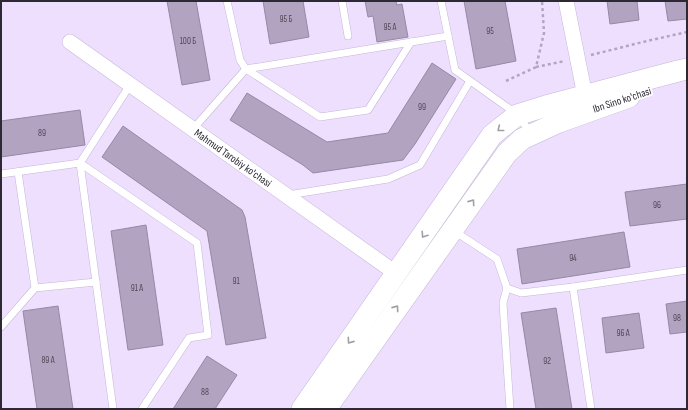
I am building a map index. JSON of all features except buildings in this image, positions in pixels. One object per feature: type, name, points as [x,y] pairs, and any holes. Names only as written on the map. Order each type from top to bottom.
[{"type":"main road","points":[[302,409],[492,135],[517,115],[587,103],[687,69]]},
{"type":"main road","name":"Ibn Sino ko'chasi","points":[[532,135],[559,122],[587,103],[622,99],[687,82]]},
{"type":"main road","points":[[326,409],[507,153],[522,139],[532,135]]},
{"type":"street","points":[[566,1],[587,103]]},
{"type":"street","name":"Mahmud Tarobiy ko'chasi","points":[[70,42],[397,274]]},
{"type":"lane","points":[[227,1],[240,60],[246,69],[320,117],[368,110],[411,42]]},
{"type":"lane","points":[[342,1],[348,36]]},
{"type":"lane","points":[[441,1],[455,70],[517,115],[532,135]]},
{"type":"lane","points":[[193,129],[246,69],[448,36]]},
{"type":"lane","points":[[287,196],[388,179],[420,164],[470,81]]},
{"type":"lane","points":[[113,409],[80,163],[130,85]]},
{"type":"lane","points":[[1,174],[80,163],[197,244],[208,335],[189,338],[142,409]]},
{"type":"lane","points":[[18,172],[36,288]]},
{"type":"lane","points":[[452,230],[497,259],[507,288],[503,303],[510,409]]},
{"type":"lane","points":[[507,288],[521,293],[687,270]]},
{"type":"lane","points":[[1,327],[36,288],[96,282]]},
{"type":"lane","points":[[573,287],[591,409]]},
{"type":"path","points":[[536,67],[544,32],[542,1]]},
{"type":"path","points":[[506,81],[536,67],[687,32]]}]
